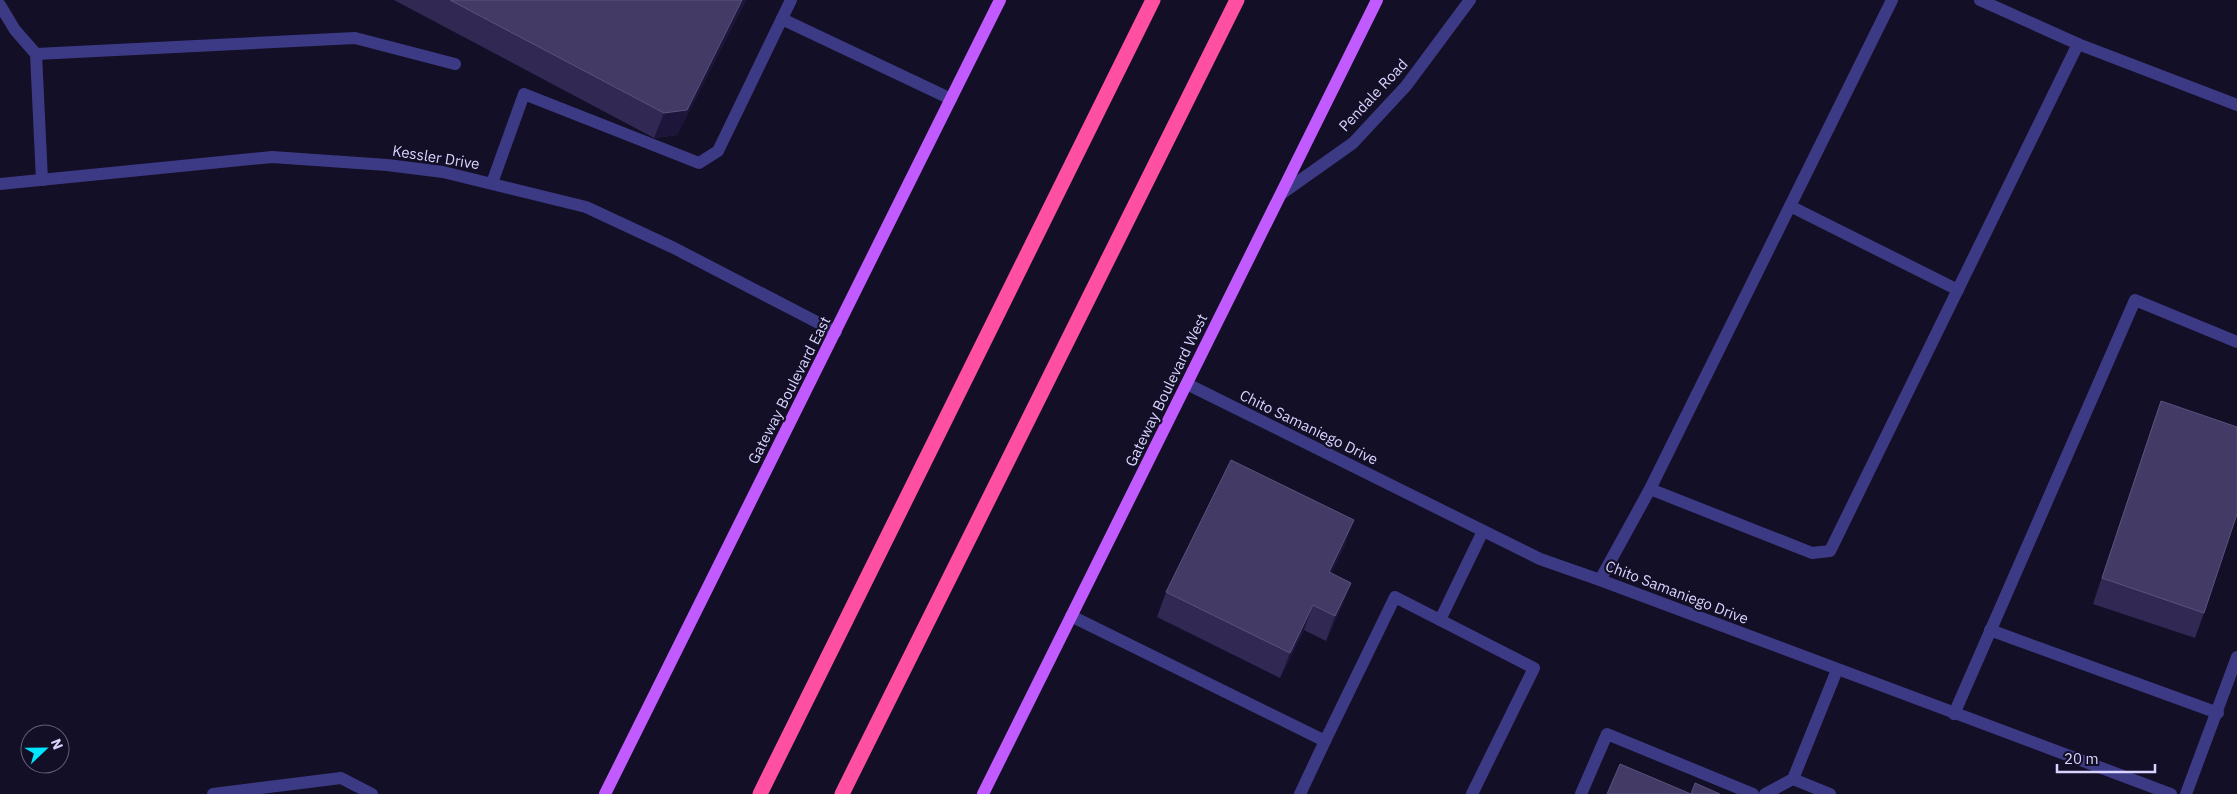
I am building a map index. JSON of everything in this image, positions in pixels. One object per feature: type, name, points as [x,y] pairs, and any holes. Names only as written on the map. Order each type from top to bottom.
[{"type":"highway","points":[[760,794],[1153,0]]},
{"type":"highway","points":[[842,794],[1237,0]]},
{"type":"main road","name":"Gateway Boulevard East","points":[[605,794],[1000,0]]},
{"type":"main road","name":"Gateway Boulevard West","points":[[983,794],[1378,0]]},
{"type":"street","points":[[492,183],[524,94],[700,164],[718,151],[791,0]]},
{"type":"street","name":"Pendale Road","points":[[1281,194],[1353,143],[1406,86],[1470,0]]},
{"type":"street","points":[[1600,580],[1650,489],[1892,0]]},
{"type":"street","points":[[1980,0],[2078,44],[2237,105]]},
{"type":"street","points":[[0,5],[15,30],[36,54],[42,180]]},
{"type":"street","points":[[782,19],[951,99]]},
{"type":"street","points":[[36,54],[356,38],[455,64]]},
{"type":"street","points":[[1650,489],[1812,553],[1830,551],[2078,44]]},
{"type":"street","name":"Kessler Drive","points":[[0,184],[272,157],[386,165],[443,172],[586,208],[674,248],[836,332]]},
{"type":"street","points":[[1790,206],[1958,290]]},
{"type":"street","points":[[1954,714],[2135,300],[2237,342]]},
{"type":"street","name":"Chito Samaniego Drive","points":[[1187,384],[1540,559],[2171,794]]},
{"type":"street","points":[[1440,620],[1483,531]]},
{"type":"street","points":[[1300,794],[1395,598],[1534,668],[1472,794]]},
{"type":"street","points":[[1071,616],[1325,741]]},
{"type":"street","points":[[1990,630],[2218,713]]},
{"type":"street","points":[[2186,794],[2218,713],[2237,657]]},
{"type":"street","points":[[1765,794],[1793,779],[1838,670]]},
{"type":"street","points":[[1580,794],[1607,734],[1752,794]]},
{"type":"street","points":[[213,794],[340,778],[372,794]]},
{"type":"street","points":[[1793,779],[1830,794]]},
{"type":"building","points":[[450,0],[742,0],[687,110],[664,113]]},
{"type":"building","points":[[2161,401],[2237,427],[2237,514],[2204,613],[2102,578]]},
{"type":"building","points":[[1231,460],[1354,520],[1329,572],[1351,583],[1335,616],[1313,605],[1290,653],[1166,592]]},
{"type":"building","points":[[1620,764],[1691,794],[1607,794]]},
{"type":"building","points":[[1695,783],[1720,794],[1691,794]]}]
